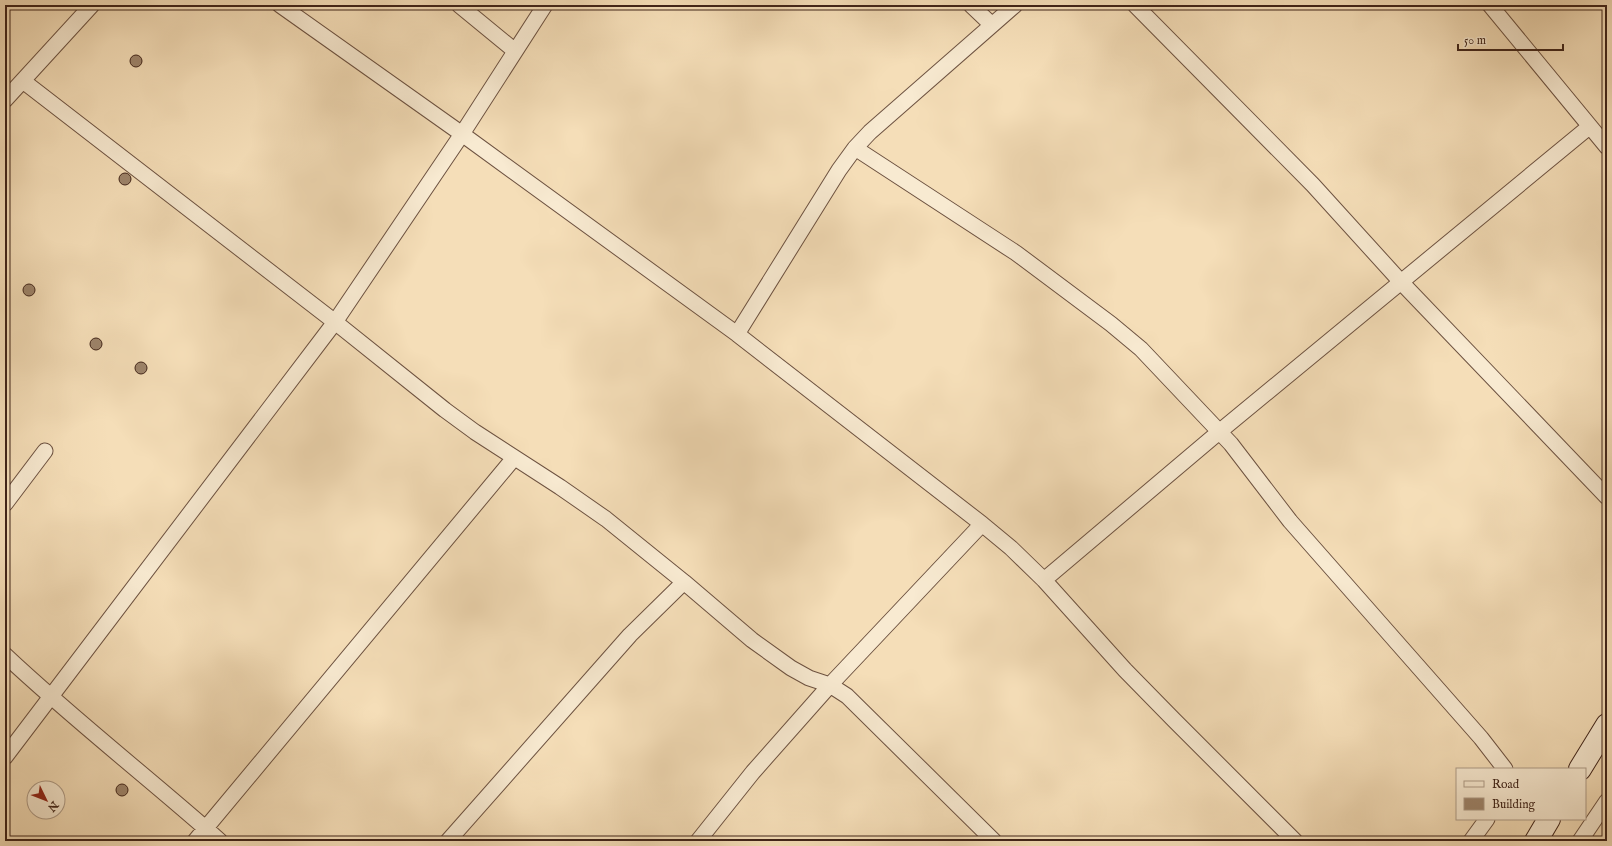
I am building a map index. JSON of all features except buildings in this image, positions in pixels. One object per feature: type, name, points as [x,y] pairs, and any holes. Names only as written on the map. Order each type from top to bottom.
[{"type":"street","points":[[5,100],[92,5]]},
{"type":"street","points":[[280,5],[462,134],[737,334],[982,524],[1011,548],[1044,580],[1174,720],[1295,841]]},
{"type":"street","points":[[459,5],[515,51]]},
{"type":"street","points":[[5,757],[335,322],[462,134],[545,5]]},
{"type":"street","points":[[971,5],[992,25]]},
{"type":"street","points":[[737,334],[839,170],[855,148],[892,112],[1015,5]]},
{"type":"street","points":[[1135,5],[1313,185],[1401,282],[1607,497]]},
{"type":"street","points":[[1490,5],[1607,148]]},
{"type":"street","points":[[23,81],[335,322],[445,410],[606,519],[684,582],[752,640],[808,678],[830,685],[846,696],[994,841]]},
{"type":"street","points":[[1044,580],[1219,432],[1589,126]]},
{"type":"street","points":[[855,148],[1016,253],[1111,324],[1141,349],[1181,390],[1242,457],[1290,522],[1480,738],[1504,768]]},
{"type":"street","points":[[5,504],[46,451]]},
{"type":"street","points":[[195,841],[514,458]]},
{"type":"street","points":[[698,841],[753,772],[830,685],[982,524]]},
{"type":"street","points":[[448,841],[630,635],[684,582]]},
{"type":"street","points":[[5,655],[51,698],[220,841]]},
{"type":"street","points":[[1581,768],[1607,725]]},
{"type":"street","points":[[1580,841],[1607,801]]},
{"type":"street","points":[[1471,841],[1486,820]]},
{"type":"street","points":[[1536,841],[1549,820]]}]
